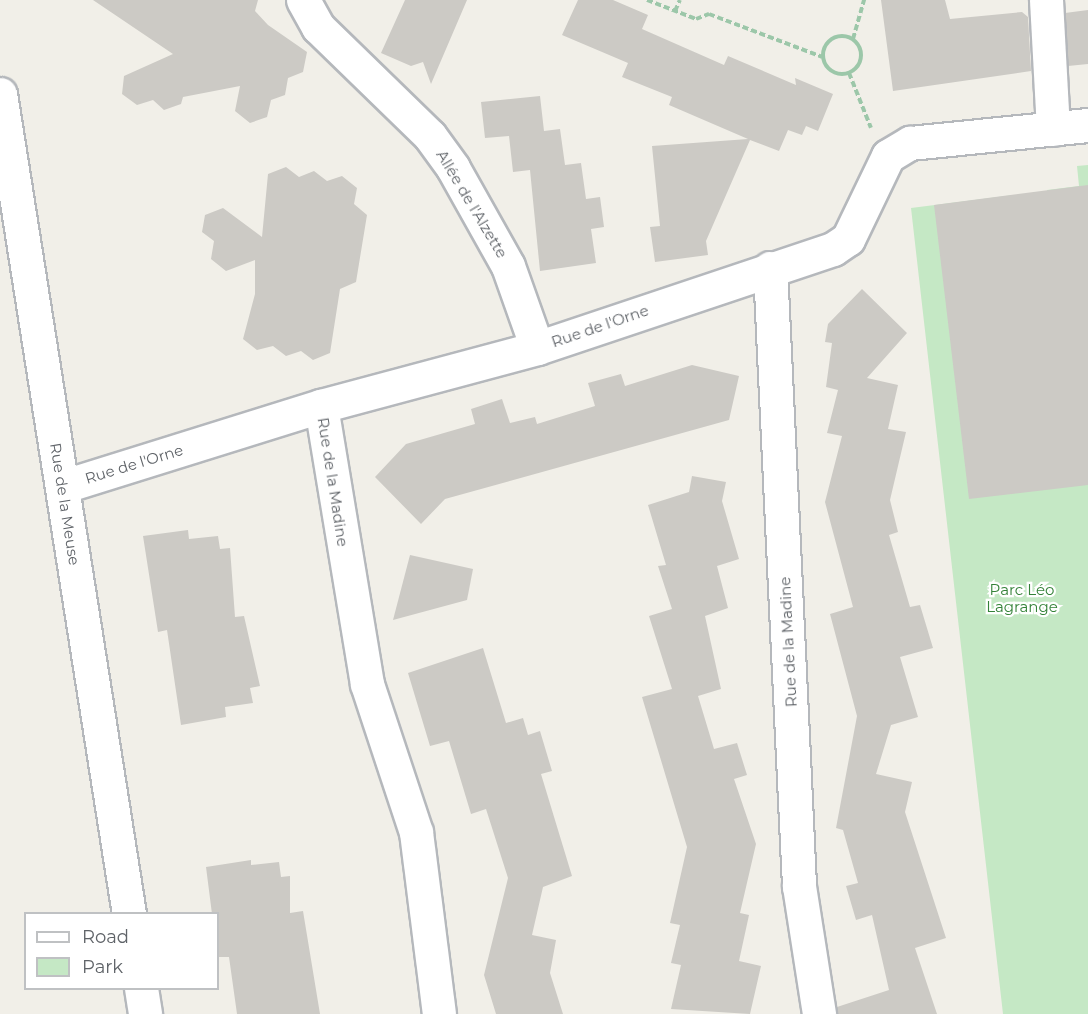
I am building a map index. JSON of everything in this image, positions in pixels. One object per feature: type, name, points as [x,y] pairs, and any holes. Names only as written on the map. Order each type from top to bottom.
[{"type":"street","name":"Allée de l'Alzette","points":[[303,0],[318,27],[430,136],[453,168],[508,266],[537,348]]},
{"type":"street","points":[[1046,0],[1053,129]]},
{"type":"street","name":"Rue de la Meuse","points":[[0,94],[64,486],[129,912]]},
{"type":"street","points":[[888,156],[910,144],[1088,125]]},
{"type":"street","name":"Rue de l'Orne","points":[[64,486],[321,406],[537,348],[848,239],[888,156]]},
{"type":"street","name":"Rue de la Madine","points":[[770,268],[799,886],[819,1014]]},
{"type":"street","name":"Rue de la Madine","points":[[321,406],[367,684],[416,832],[439,1014]]},
{"type":"street","points":[[141,990],[146,1014]]},
{"type":"path","points":[[647,0],[696,19],[708,14],[774,43],[822,57],[831,72],[849,73]]},
{"type":"path","points":[[675,11],[680,0]]},
{"type":"path","points":[[864,2],[853,39],[861,54],[849,73],[861,113],[888,156]]},
{"type":"path","points":[[822,57],[834,36],[853,39]]},
{"type":"green space","name":"Parc Léo Lagrange","points":[[1088,165],[1088,1014],[1003,1014],[911,208],[1014,195],[1049,201],[1047,190],[1079,186],[1077,166]]},
{"type":"building","points":[[93,0],[258,0],[255,11],[268,25],[307,52],[303,72],[288,78],[285,95],[271,100],[267,117],[250,123],[235,111],[240,86],[183,97],[181,104],[164,110],[153,100],[137,105],[122,94],[124,76],[173,54]]},
{"type":"building","points":[[405,0],[467,0],[431,84],[423,62],[411,66],[381,53]]},
{"type":"building","points":[[578,0],[613,0],[648,15],[642,29],[724,65],[728,56],[796,85],[795,78],[833,94],[818,131],[806,126],[802,135],[788,130],[779,151],[750,140],[706,241],[708,255],[655,262],[650,227],[660,226],[652,146],[748,139],[669,105],[672,97],[622,77],[628,63],[562,35]]},
{"type":"building","points":[[881,0],[945,0],[950,19],[1022,12],[1028,17],[1031,71],[893,91]]},
{"type":"building","points":[[1088,10],[1088,64],[1068,66],[1065,13]]},
{"type":"building","points":[[540,96],[544,131],[560,129],[565,165],[581,163],[586,199],[600,197],[604,227],[591,229],[596,263],[540,271],[530,170],[513,172],[509,136],[485,138],[481,102]]},
{"type":"building","points":[[286,167],[299,177],[314,171],[327,181],[342,176],[357,188],[354,204],[367,215],[356,282],[340,289],[330,353],[313,360],[301,351],[286,356],[273,346],[257,350],[243,339],[255,294],[255,260],[226,271],[211,259],[214,241],[202,232],[205,215],[223,208],[262,237],[268,174]]},
{"type":"building","points":[[1088,185],[1088,485],[969,499],[934,205]]},
{"type":"building","points":[[862,289],[907,333],[867,378],[898,385],[888,429],[906,432],[890,500],[898,532],[889,535],[910,607],[920,605],[933,648],[900,657],[918,717],[891,725],[876,774],[912,782],[905,812],[946,938],[915,948],[937,1014],[837,1014],[837,1007],[889,990],[872,915],[856,920],[846,886],[858,883],[843,830],[836,828],[857,716],[830,614],[853,607],[825,502],[842,436],[827,433],[838,390],[826,387],[832,343],[825,342],[828,324]]},
{"type":"building","points":[[692,365],[739,376],[729,420],[445,499],[421,524],[375,477],[406,444],[475,424],[471,409],[502,399],[510,423],[535,417],[537,424],[595,406],[588,383],[621,374],[625,386]]},
{"type":"building","points":[[692,476],[726,482],[722,501],[739,559],[717,566],[728,608],[705,616],[721,689],[698,696],[714,749],[737,743],[747,775],[734,779],[756,844],[740,913],[749,915],[739,961],[761,966],[750,1014],[671,1009],[681,965],[671,963],[680,925],[670,923],[687,847],[642,697],[672,689],[649,616],[672,609],[658,566],[666,565],[648,505],[689,492]]},
{"type":"building","points":[[188,530],[189,539],[218,536],[220,549],[230,548],[235,617],[244,616],[260,686],[250,688],[253,703],[225,707],[226,717],[181,725],[167,630],[158,632],[143,536]]},
{"type":"building","points":[[410,555],[473,569],[467,600],[393,620]]},
{"type":"building","points":[[483,648],[506,723],[523,718],[528,735],[540,731],[552,771],[541,774],[572,876],[543,887],[532,935],[556,940],[550,973],[563,1014],[496,1014],[484,975],[508,878],[486,809],[471,814],[449,741],[430,746],[408,673]]},
{"type":"building","points":[[251,860],[251,865],[279,862],[281,877],[290,876],[290,913],[303,911],[320,1014],[237,1014],[229,957],[219,957],[219,912],[212,912],[206,867]]}]
